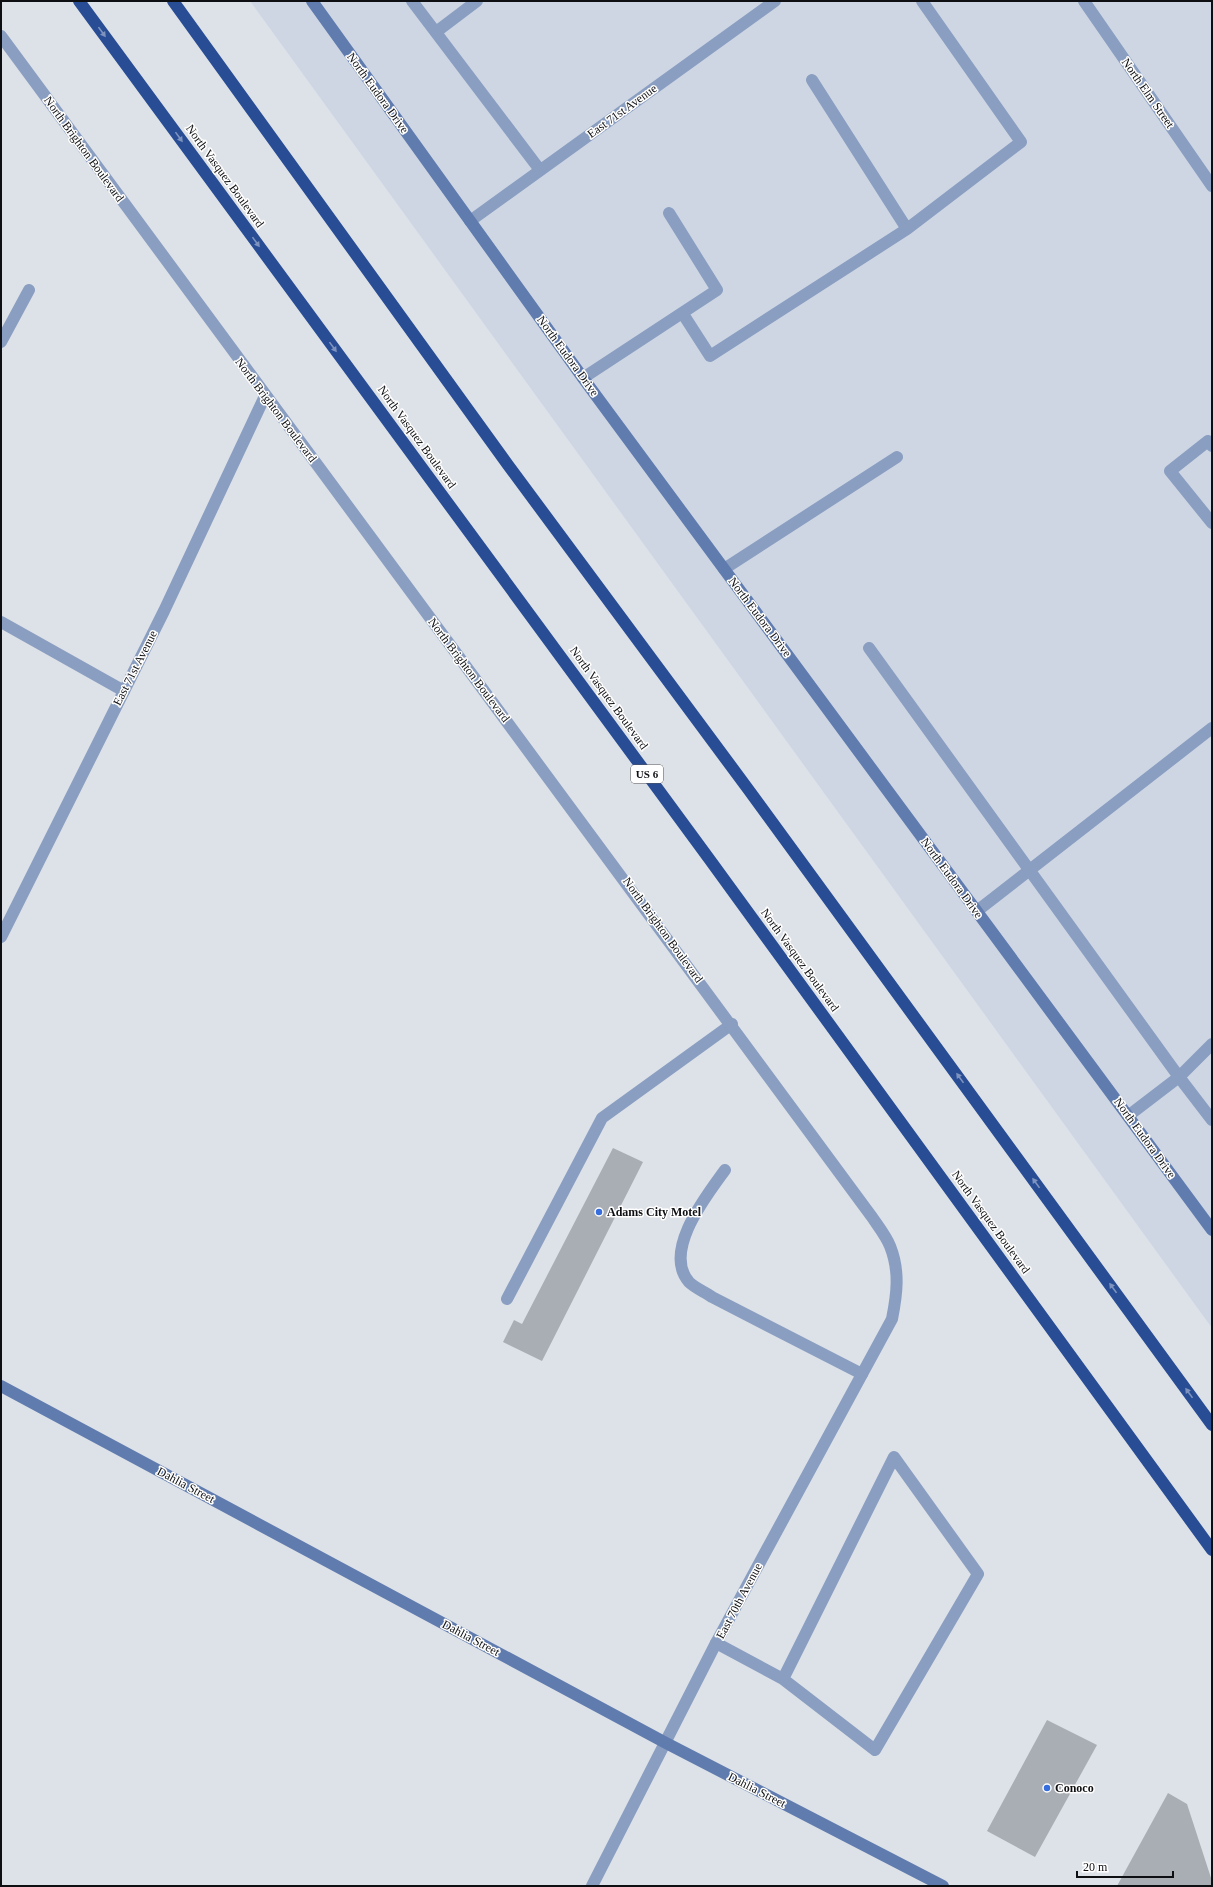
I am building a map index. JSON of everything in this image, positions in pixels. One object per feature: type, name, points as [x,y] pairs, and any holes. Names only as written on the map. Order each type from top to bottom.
[{"type":"highway","name":"North Vasquez Boulevard","points":[[79,1],[701,847],[1212,1550]]},
{"type":"highway","points":[[173,1],[504,458],[767,815],[1212,1425]]},
{"type":"street","name":"North Eudora Drive","points":[[312,1],[583,378],[1212,1230]]},
{"type":"street","points":[[412,1],[540,170]]},
{"type":"street","points":[[436,32],[477,1]]},
{"type":"street","name":"East 71st Avenue","points":[[470,221],[775,1]]},
{"type":"street","points":[[683,314],[710,356],[907,229],[1021,142],[922,1]]},
{"type":"street","name":"North Elm Street","points":[[1084,1],[1212,186]]},
{"type":"street","name":"North Brighton Boulevard","points":[[1,36],[265,396],[732,1024],[872,1217],[890,1245],[897,1269],[897,1289],[892,1319]]},
{"type":"street","points":[[812,80],[907,229]]},
{"type":"street","points":[[583,378],[683,314],[717,290],[669,213]]},
{"type":"street","points":[[1,342],[29,290]]},
{"type":"street","name":"East 71st Avenue","points":[[1,937],[164,611],[265,396]]},
{"type":"street","points":[[1212,446],[1208,441],[1170,471],[1212,523]]},
{"type":"street","points":[[724,569],[897,457]]},
{"type":"street","points":[[1,622],[124,691]]},
{"type":"street","points":[[869,648],[1178,1077],[1212,1120]]},
{"type":"street","points":[[977,911],[1212,728]]},
{"type":"street","points":[[507,1299],[602,1118],[732,1024]]},
{"type":"street","points":[[1128,1116],[1178,1077],[1212,1044]]},
{"type":"street","points":[[725,1170],[699,1208],[681,1246],[680,1264],[689,1282],[712,1297],[862,1374]]},
{"type":"street","name":"East 70th Avenue","points":[[592,1886],[716,1643],[892,1319]]},
{"type":"street","name":"Dahlia Street","points":[[1,1386],[666,1743],[943,1886]]},
{"type":"street","points":[[716,1643],[783,1679],[875,1750],[978,1574],[894,1457],[783,1679]]},
{"type":"shaded area","points":[[250,1],[1212,1],[1212,1328]]},
{"type":"building","name":"Adams City Motel","points":[[613,1148],[643,1162],[542,1361],[503,1342],[514,1320],[522,1324]]},
{"type":"building","points":[[1047,1720],[1097,1745],[1035,1857],[987,1831]]},
{"type":"building","points":[[1168,1793],[1187,1804],[1212,1881],[1212,1886],[1117,1886]]},
{"type":"place","name":"Adams City Motel","points":[[599,1212]]},
{"type":"place","name":"Conoco","points":[[1047,1788]]}]
